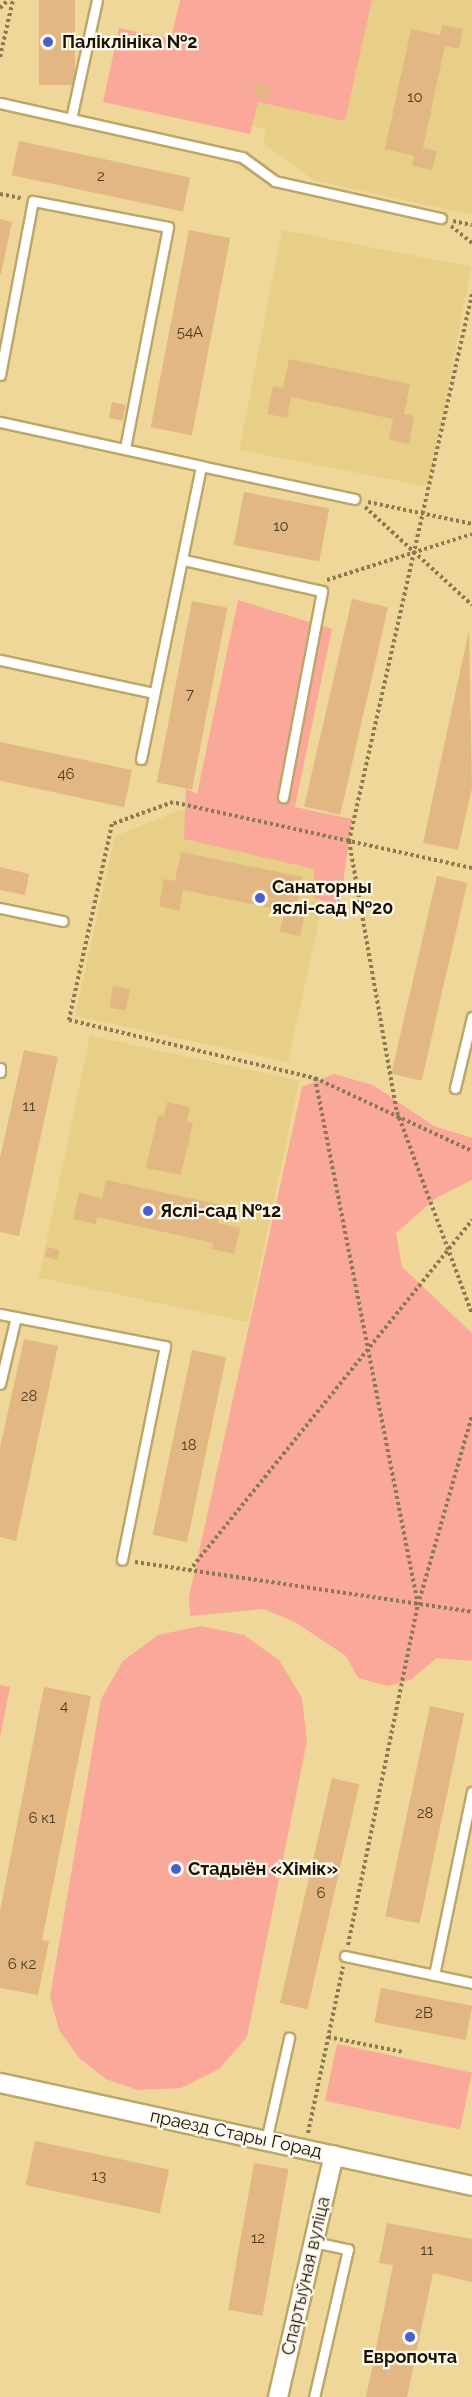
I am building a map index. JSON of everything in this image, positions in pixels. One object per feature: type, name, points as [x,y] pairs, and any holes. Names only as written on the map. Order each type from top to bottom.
[{"type":"street","name":"праезд Стары Горад","points":[[0,2083],[472,2186]]},
{"type":"street","name":"Спартыўная вуліца","points":[[278,2397],[334,2156]]},
{"type":"lane","points":[[71,119],[97,0]]},
{"type":"lane","points":[[0,103],[242,157],[275,181],[441,218]]},
{"type":"lane","points":[[0,375],[33,201],[168,227],[125,449]]},
{"type":"lane","points":[[0,422],[355,499]]},
{"type":"lane","points":[[141,759],[201,465]]},
{"type":"lane","points":[[183,560],[322,591],[283,797]]},
{"type":"lane","points":[[0,660],[154,693]]},
{"type":"lane","points":[[0,908],[63,921]]},
{"type":"lane","points":[[455,1088],[472,1017]]},
{"type":"lane","points":[[0,1314],[165,1346],[122,1560]]},
{"type":"lane","points":[[0,1384],[16,1317]]},
{"type":"lane","points":[[434,1975],[472,1791]]},
{"type":"lane","points":[[345,1956],[472,1983]]},
{"type":"lane","points":[[266,2141],[289,2038]]},
{"type":"lane","points":[[314,2242],[348,2249],[314,2397]]},
{"type":"path","points":[[0,8],[8,0]]},
{"type":"path","points":[[0,57],[13,0]]},
{"type":"path","points":[[0,194],[33,201]]},
{"type":"path","points":[[441,218],[472,243]]},
{"type":"path","points":[[472,294],[349,841],[397,1112],[472,1314]]},
{"type":"path","points":[[355,499],[472,524]]},
{"type":"path","points":[[355,499],[472,605]]},
{"type":"path","points":[[303,587],[472,534]]},
{"type":"path","points":[[472,868],[173,802],[112,824],[69,1020],[315,1078],[397,1112],[472,1151]]},
{"type":"path","points":[[315,1078],[366,1353],[418,1605]]},
{"type":"path","points":[[189,1571],[450,1253],[472,1220]]},
{"type":"path","points":[[304,2149],[418,1605],[472,1415]]},
{"type":"path","points":[[122,1560],[472,1612]]},
{"type":"path","points":[[328,2037],[403,2052]]},
{"type":"shaded area","points":[[180,0],[372,0],[345,121],[258,102],[250,134],[103,102],[119,28],[171,39]]},
{"type":"shaded area","points":[[295,0],[472,0],[472,215],[313,180],[263,143],[266,129],[235,121]]},
{"type":"shaded area","points":[[282,230],[471,267],[429,487],[239,450]]},
{"type":"shaded area","points":[[238,600],[332,629],[295,807],[352,819],[340,905],[314,898],[314,869],[184,839],[186,789],[197,794]]},
{"type":"shaded area","points":[[181,810],[336,844],[288,1062],[75,1016],[115,836]]},
{"type":"shaded area","points":[[90,1036],[299,1080],[248,1322],[39,1278]]},
{"type":"shaded area","points":[[334,1074],[373,1085],[434,1126],[472,1138],[472,1180],[436,1198],[396,1233],[402,1267],[472,1333],[472,1661],[437,1658],[410,1680],[388,1686],[358,1678],[346,1656],[295,1622],[263,1609],[190,1616],[189,1597],[302,1087]]},
{"type":"shaded area","name":"Стадыён «Хімік»","points":[[201,1626],[244,1635],[279,1660],[302,1698],[307,1741],[247,2037],[219,2069],[181,2088],[138,2090],[106,2079],[79,2058],[59,2030],[50,1997],[101,1699],[123,1661],[158,1635]]},
{"type":"shaded area","points":[[0,1685],[10,1687],[0,1737]]},
{"type":"shaded area","points":[[337,2044],[472,2073],[460,2129],[325,2101]]},
{"type":"building","name":"Паліклініка №2","points":[[39,0],[75,0],[75,85],[39,85]]},
{"type":"building","points":[[443,25],[463,29],[459,49],[445,46],[423,148],[437,151],[432,170],[412,166],[414,156],[385,149],[411,29],[440,35]]},
{"type":"building","points":[[256,83],[271,86],[268,99],[254,96]]},
{"type":"building","points":[[19,141],[190,177],[183,212],[12,175]]},
{"type":"building","points":[[0,219],[12,222],[1,274],[0,274]]},
{"type":"building","points":[[189,230],[230,238],[192,435],[151,427]]},
{"type":"building","points":[[289,359],[410,384],[404,414],[414,416],[409,444],[389,440],[393,419],[291,397],[287,418],[267,414],[273,386],[283,388]]},
{"type":"building","points":[[112,402],[126,405],[122,421],[109,418]]},
{"type":"building","points":[[244,492],[329,509],[319,562],[234,545]]},
{"type":"building","points":[[352,599],[388,607],[340,815],[304,807]]},
{"type":"building","points":[[192,601],[227,608],[192,789],[157,783]]},
{"type":"building","points":[[469,630],[472,788],[458,850],[423,843]]},
{"type":"building","points":[[0,742],[132,770],[124,807],[0,781]]},
{"type":"building","name":"Санаторны яслі-сад №20","points":[[181,852],[302,877],[296,906],[306,909],[300,936],[280,932],[285,911],[183,890],[179,911],[159,906],[164,879],[175,881]]},
{"type":"building","points":[[0,867],[29,874],[25,895],[0,890]]},
{"type":"building","points":[[437,876],[467,883],[422,1081],[391,1074]]},
{"type":"building","points":[[113,986],[130,989],[126,1011],[109,1008]]},
{"type":"building","points":[[24,1050],[58,1057],[19,1236],[0,1232],[0,1158]]},
{"type":"building","points":[[167,1102],[190,1107],[187,1121],[193,1123],[181,1175],[146,1168],[158,1115],[164,1116]]},
{"type":"building","name":"Яслі-сад №12","points":[[106,1180],[222,1205],[218,1223],[240,1228],[234,1254],[212,1249],[213,1243],[97,1217],[96,1224],[73,1219],[79,1193],[102,1198]]},
{"type":"building","points":[[47,1247],[60,1250],[57,1260],[45,1257]]},
{"type":"building","points":[[24,1339],[58,1346],[16,1541],[0,1537],[0,1448]]},
{"type":"building","points":[[192,1350],[226,1357],[187,1542],[153,1535]]},
{"type":"building","points":[[44,1687],[91,1696],[42,1940],[49,1941],[38,1995],[0,1988],[0,1911]]},
{"type":"building","points":[[430,1706],[464,1713],[420,1924],[385,1916]]},
{"type":"building","points":[[332,1778],[359,1784],[307,2009],[280,2003]]},
{"type":"building","points":[[381,1988],[472,2006],[466,2040],[374,2022]]},
{"type":"building","points":[[35,2141],[169,2169],[160,2214],[26,2185]]},
{"type":"building","points":[[254,2163],[288,2169],[263,2316],[228,2310]]},
{"type":"building","points":[[387,2223],[472,2239],[472,2282],[433,2273],[407,2397],[366,2397],[393,2265],[379,2263]]},
{"type":"place","name":"Паліклініка №2","points":[[48,42]]},
{"type":"place","name":"Санаторны яслі-сад №20","points":[[260,898]]},
{"type":"place","name":"Яслі-сад №12","points":[[148,1211]]},
{"type":"place","name":"Стадыён «Хімік»","points":[[176,1869]]},
{"type":"place","name":"Европочта","points":[[410,2337]]}]
